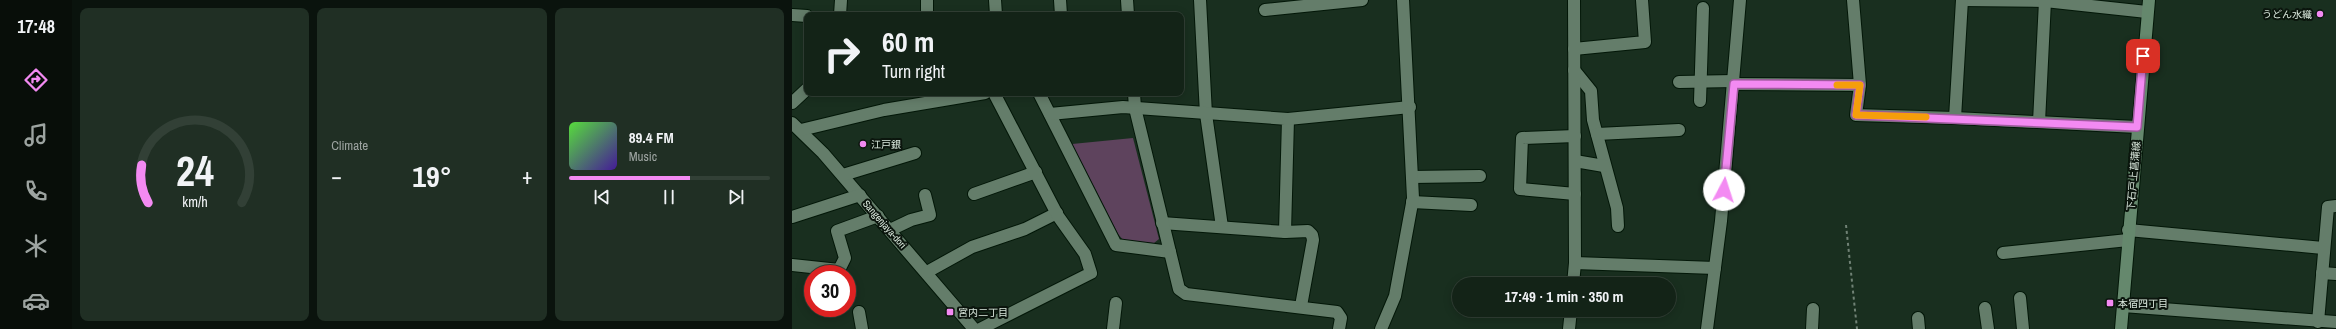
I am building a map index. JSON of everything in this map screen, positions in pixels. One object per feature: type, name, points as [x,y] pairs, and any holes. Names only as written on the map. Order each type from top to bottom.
[{"type":"main road","name":"下石戸上菖蒲線","points":[[2121,329],[2149,0]]},
{"type":"street","points":[[840,12],[841,0]]},
{"type":"street","points":[[926,0],[927,12]]},
{"type":"street","points":[[995,0],[996,12]]},
{"type":"street","points":[[1060,0],[1061,12]]},
{"type":"street","points":[[1127,0],[1128,12]]},
{"type":"street","points":[[1200,0],[1206,114],[1222,227]]},
{"type":"street","points":[[1265,10],[1362,0]]},
{"type":"street","points":[[1382,329],[1395,296],[1412,202],[1410,107],[1402,0]]},
{"type":"street","points":[[1574,0],[1575,263],[1574,277]]},
{"type":"street","points":[[1574,49],[1645,42],[1642,0]]},
{"type":"street","points":[[1708,329],[1734,83],[1740,0]]},
{"type":"street","points":[[1853,0],[1860,85],[1856,115],[1955,118],[2137,127]]},
{"type":"street","points":[[1955,118],[1962,0],[2045,1],[2147,12]]},
{"type":"street","points":[[2039,122],[2045,1]]},
{"type":"street","points":[[1700,101],[1703,8]]},
{"type":"street","points":[[792,15],[804,16]]},
{"type":"street","points":[[1574,70],[1591,91],[1597,134],[1604,166],[1617,208],[1618,226]]},
{"type":"street","points":[[1679,82],[1700,81],[1860,85]]},
{"type":"street","points":[[792,103],[804,93]]},
{"type":"street","points":[[796,126],[967,96]]},
{"type":"street","points":[[980,329],[1091,273],[1085,254],[1057,213],[996,96]]},
{"type":"street","points":[[1041,96],[1116,245],[1170,252]]},
{"type":"street","points":[[1134,96],[1135,108],[1179,289],[1182,292],[1301,306],[1337,312],[1341,318],[1339,329]]},
{"type":"street","points":[[1050,114],[1123,107],[1288,119],[1410,107]]},
{"type":"street","points":[[1285,232],[1288,119]]},
{"type":"street","name":"Sangenjaya-dori","points":[[796,126],[843,175],[974,329]]},
{"type":"street","points":[[1597,134],[1679,130]]},
{"type":"street","points":[[1575,136],[1522,138],[1520,189],[1575,194]]},
{"type":"street","points":[[843,175],[915,153]]},
{"type":"street","points":[[1575,161],[1604,166]]},
{"type":"street","points":[[974,194],[1036,172]]},
{"type":"street","points":[[1412,177],[1480,176]]},
{"type":"street","points":[[792,217],[860,195]]},
{"type":"street","points":[[890,230],[911,220],[930,215],[925,195]]},
{"type":"street","points":[[1412,202],[1471,205]]},
{"type":"street","points":[[2318,322],[2323,248],[2328,206],[2336,206]]},
{"type":"street","points":[[926,272],[972,247],[1025,229],[1057,213]]},
{"type":"street","points":[[792,265],[839,270],[845,258],[837,231],[878,216]]},
{"type":"street","points":[[1162,223],[1285,232],[1308,231],[1312,235],[1301,306]]},
{"type":"street","points":[[2003,253],[2128,235],[2323,248]]},
{"type":"street","points":[[1575,263],[1715,268]]},
{"type":"street","points":[[2322,273],[2336,274]]},
{"type":"street","points":[[2020,298],[2023,329]]},
{"type":"street","points":[[1113,329],[1116,303]]},
{"type":"street","points":[[2123,306],[2318,322],[2336,322]]},
{"type":"street","points":[[1985,308],[1988,329]]},
{"type":"street","points":[[1812,329],[1813,309]]},
{"type":"street","points":[[860,312],[862,329]]},
{"type":"street","points":[[1569,329],[1570,317]]},
{"type":"path","points":[[1846,225],[1857,329]]},
{"type":"shaded area","points":[[1133,138],[1159,239],[1154,243],[1124,241],[1118,234],[1072,144]]},
{"type":"slow traffic","points":[[1837,85],[1860,85],[1856,115],[1926,117]]},
{"type":"place","name":"うどん水織","points":[[2320,14]]},
{"type":"place","name":"江戸銀","points":[[863,144]]},
{"type":"place","name":"本宿四丁目","points":[[2110,303]]},
{"type":"place","name":"宮内二丁目","points":[[950,312]]},
{"type":"route","points":[[1724,190],[1734,84],[1860,85],[1856,115],[1955,118],[2137,127],[2143,56]]}]
